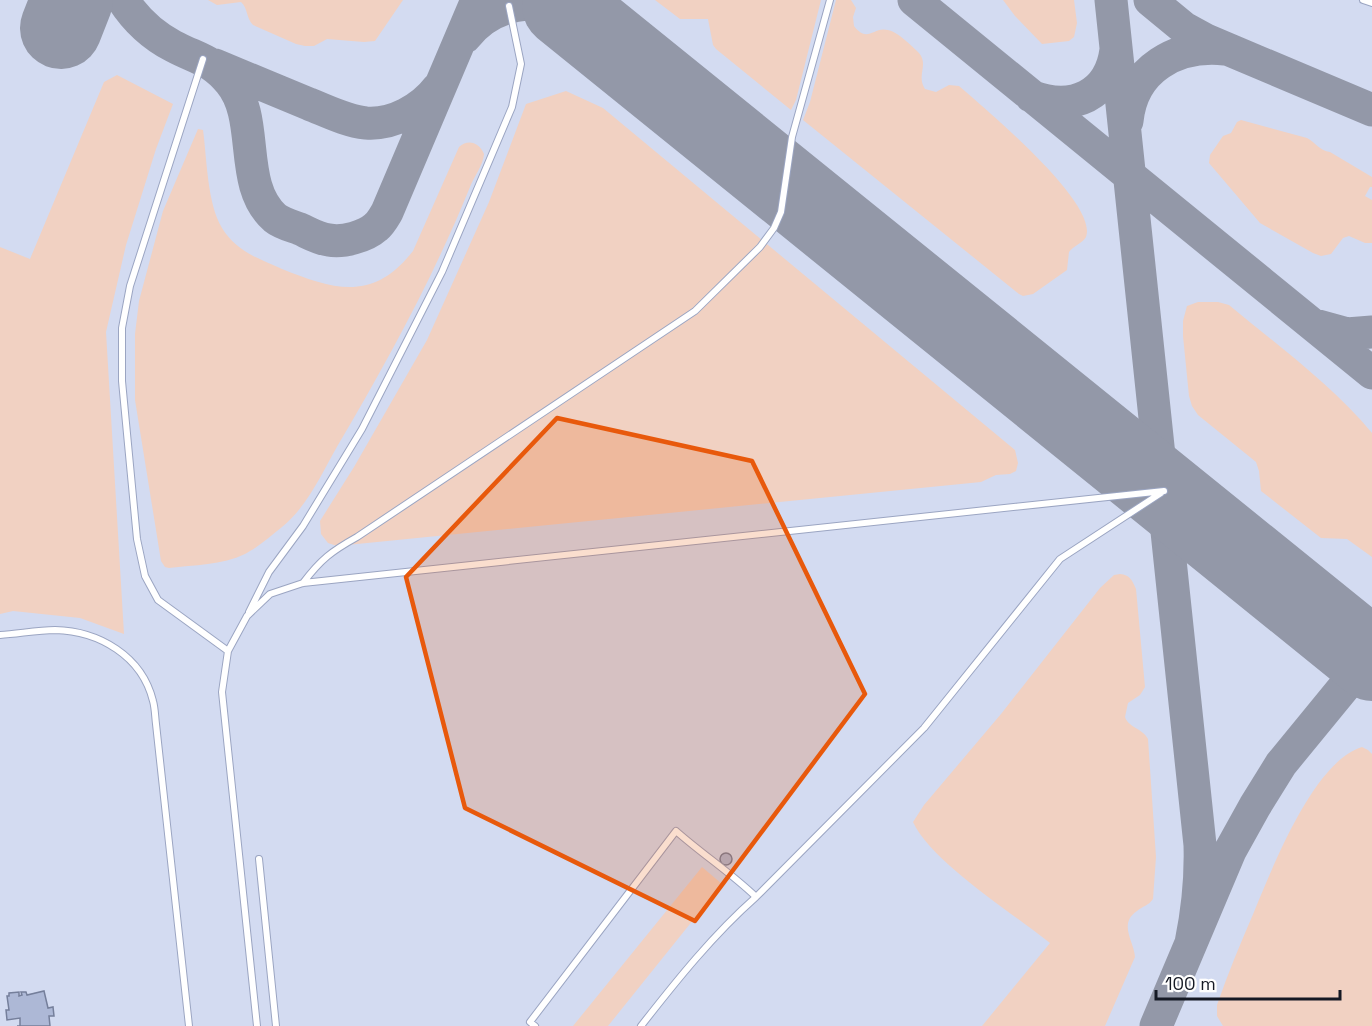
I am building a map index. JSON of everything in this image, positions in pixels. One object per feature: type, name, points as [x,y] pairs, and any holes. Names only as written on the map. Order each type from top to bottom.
[{"type":"lane","points":[[303,583],[332,550],[357,537],[695,311],[760,247],[774,228],[781,212],[792,137],[830,0]]},
{"type":"lane","points":[[1363,0],[1372,3]]},
{"type":"lane","points":[[257,1026],[222,692],[228,651],[269,572],[303,526],[362,429],[442,272],[512,107],[521,64],[509,6]]},
{"type":"lane","points":[[203,59],[130,286],[122,328],[122,381],[137,539],[145,576],[158,600],[228,651]]},
{"type":"lane","points":[[247,616],[270,594],[303,583],[1164,491],[1060,560],[924,728],[736,915],[680,976],[641,1026]]},
{"type":"lane","points":[[0,636],[53,630],[83,633],[105,641],[123,654],[136,667],[144,680],[153,699],[189,1026]]},
{"type":"lane","points":[[535,1026],[530,1022],[676,831],[705,857],[733,875],[756,897]]},
{"type":"lane","points":[[259,860],[274,1026]]},
{"type":"highlighted area","points":[[557,418],[752,461],[865,694],[695,921],[465,808],[406,577]]},
{"type":"shaded area","points":[[0,0],[1372,0],[1372,1026],[0,1026]]},
{"type":"shaded area","points":[[208,0],[403,0],[375,41],[327,39],[314,46],[305,46],[253,25],[241,2],[217,5]]},
{"type":"shaded area","points":[[655,0],[821,0],[796,100],[791,110],[716,49],[713,45],[708,19],[680,19]]},
{"type":"shaded area","points":[[836,0],[851,0],[856,8],[853,17],[854,26],[863,34],[883,29],[892,31],[919,53],[923,62],[922,79],[925,89],[936,92],[949,85],[959,86],[1014,134],[1058,180],[1075,202],[1085,222],[1086,237],[1069,252],[1067,270],[1033,294],[1023,296],[1019,294],[803,120],[810,102]]},
{"type":"shaded area","points":[[1003,0],[1074,0],[1077,23],[1074,37],[1069,41],[1042,44]]},
{"type":"shaded area","points":[[117,75],[173,104],[156,149],[126,245],[106,332],[124,634],[80,618],[13,611],[0,614],[0,247],[30,259],[104,82]]},
{"type":"shaded area","points":[[566,91],[603,108],[1015,450],[1018,463],[1016,471],[996,475],[981,482],[337,546],[328,543],[321,534],[320,521],[427,340],[489,202],[526,104]]},
{"type":"shaded area","points":[[1241,120],[1307,138],[1323,150],[1372,177],[1372,187],[1365,196],[1372,200],[1372,243],[1365,243],[1349,236],[1343,238],[1331,254],[1321,256],[1260,223],[1209,163],[1210,155],[1223,136],[1231,133],[1237,122]]},
{"type":"shaded area","points":[[198,129],[203,130],[213,206],[222,228],[234,243],[265,262],[336,286],[368,285],[398,267],[413,251],[459,147],[466,143],[473,143],[484,154],[441,253],[409,318],[320,478],[299,510],[273,534],[245,554],[217,562],[169,568],[165,567],[161,561],[135,400],[135,334],[139,301],[163,211]]},
{"type":"shaded area","points":[[1198,302],[1218,302],[1229,305],[1339,398],[1372,433],[1372,557],[1347,539],[1321,538],[1261,491],[1256,462],[1198,415],[1189,396],[1183,321],[1187,306]]},
{"type":"shaded area","points":[[1120,574],[1130,578],[1136,589],[1145,687],[1140,695],[1128,703],[1125,717],[1129,724],[1148,739],[1156,857],[1153,899],[1131,916],[1129,921],[1128,933],[1135,957],[1105,1026],[982,1026],[1050,943],[955,870],[923,838],[913,822],[924,805],[1001,714],[1100,588],[1114,575]]},
{"type":"shaded area","points":[[1362,747],[1372,754],[1372,1026],[1223,1026],[1217,1016],[1217,1005],[1239,946],[1284,844],[1311,794],[1327,773],[1344,757]]},
{"type":"shaded area","points":[[702,867],[722,884],[608,1026],[573,1026]]},
{"type":"building","points":[[726,853],[732,859],[726,865],[720,859]]},
{"type":"building","points":[[44,991],[48,1008],[53,1007],[54,1016],[49,1016],[50,1026],[20,1026],[20,1018],[7,1020],[9,993],[19,992],[19,996],[22,995],[21,992],[26,992],[27,995]]},
{"type":"taxiway","points":[[123,0],[151,32],[165,42],[210,64],[230,82],[245,114],[256,188],[263,204],[275,218],[318,237],[335,241],[347,240],[366,233],[378,225],[385,216],[477,0]]},
{"type":"taxiway","points":[[914,0],[1372,373]]},
{"type":"taxiway","points":[[1111,0],[1200,845],[1196,918],[1191,943]]},
{"type":"taxiway","points":[[1150,0],[1184,28],[1206,40],[1372,110]]},
{"type":"taxiway","points":[[465,37],[486,18],[509,7],[535,4],[563,6]]},
{"type":"taxiway","points":[[1127,121],[1131,102],[1138,87],[1160,63],[1190,51],[1207,48],[1225,49]]},
{"type":"taxiway","points":[[1031,96],[1046,101],[1061,102],[1074,101],[1087,96],[1106,79],[1116,50]]},
{"type":"taxiway","points":[[215,65],[337,115],[366,123],[386,121],[406,114],[424,103],[438,88]]},
{"type":"taxiway","points":[[1318,326],[1347,334],[1372,332]]},
{"type":"taxiway","points":[[1156,1026],[1230,851],[1255,806],[1281,764],[1372,653]]},
{"type":"runway","points":[[61,28],[72,0]]},
{"type":"runway","points":[[563,6],[1372,660]]}]
